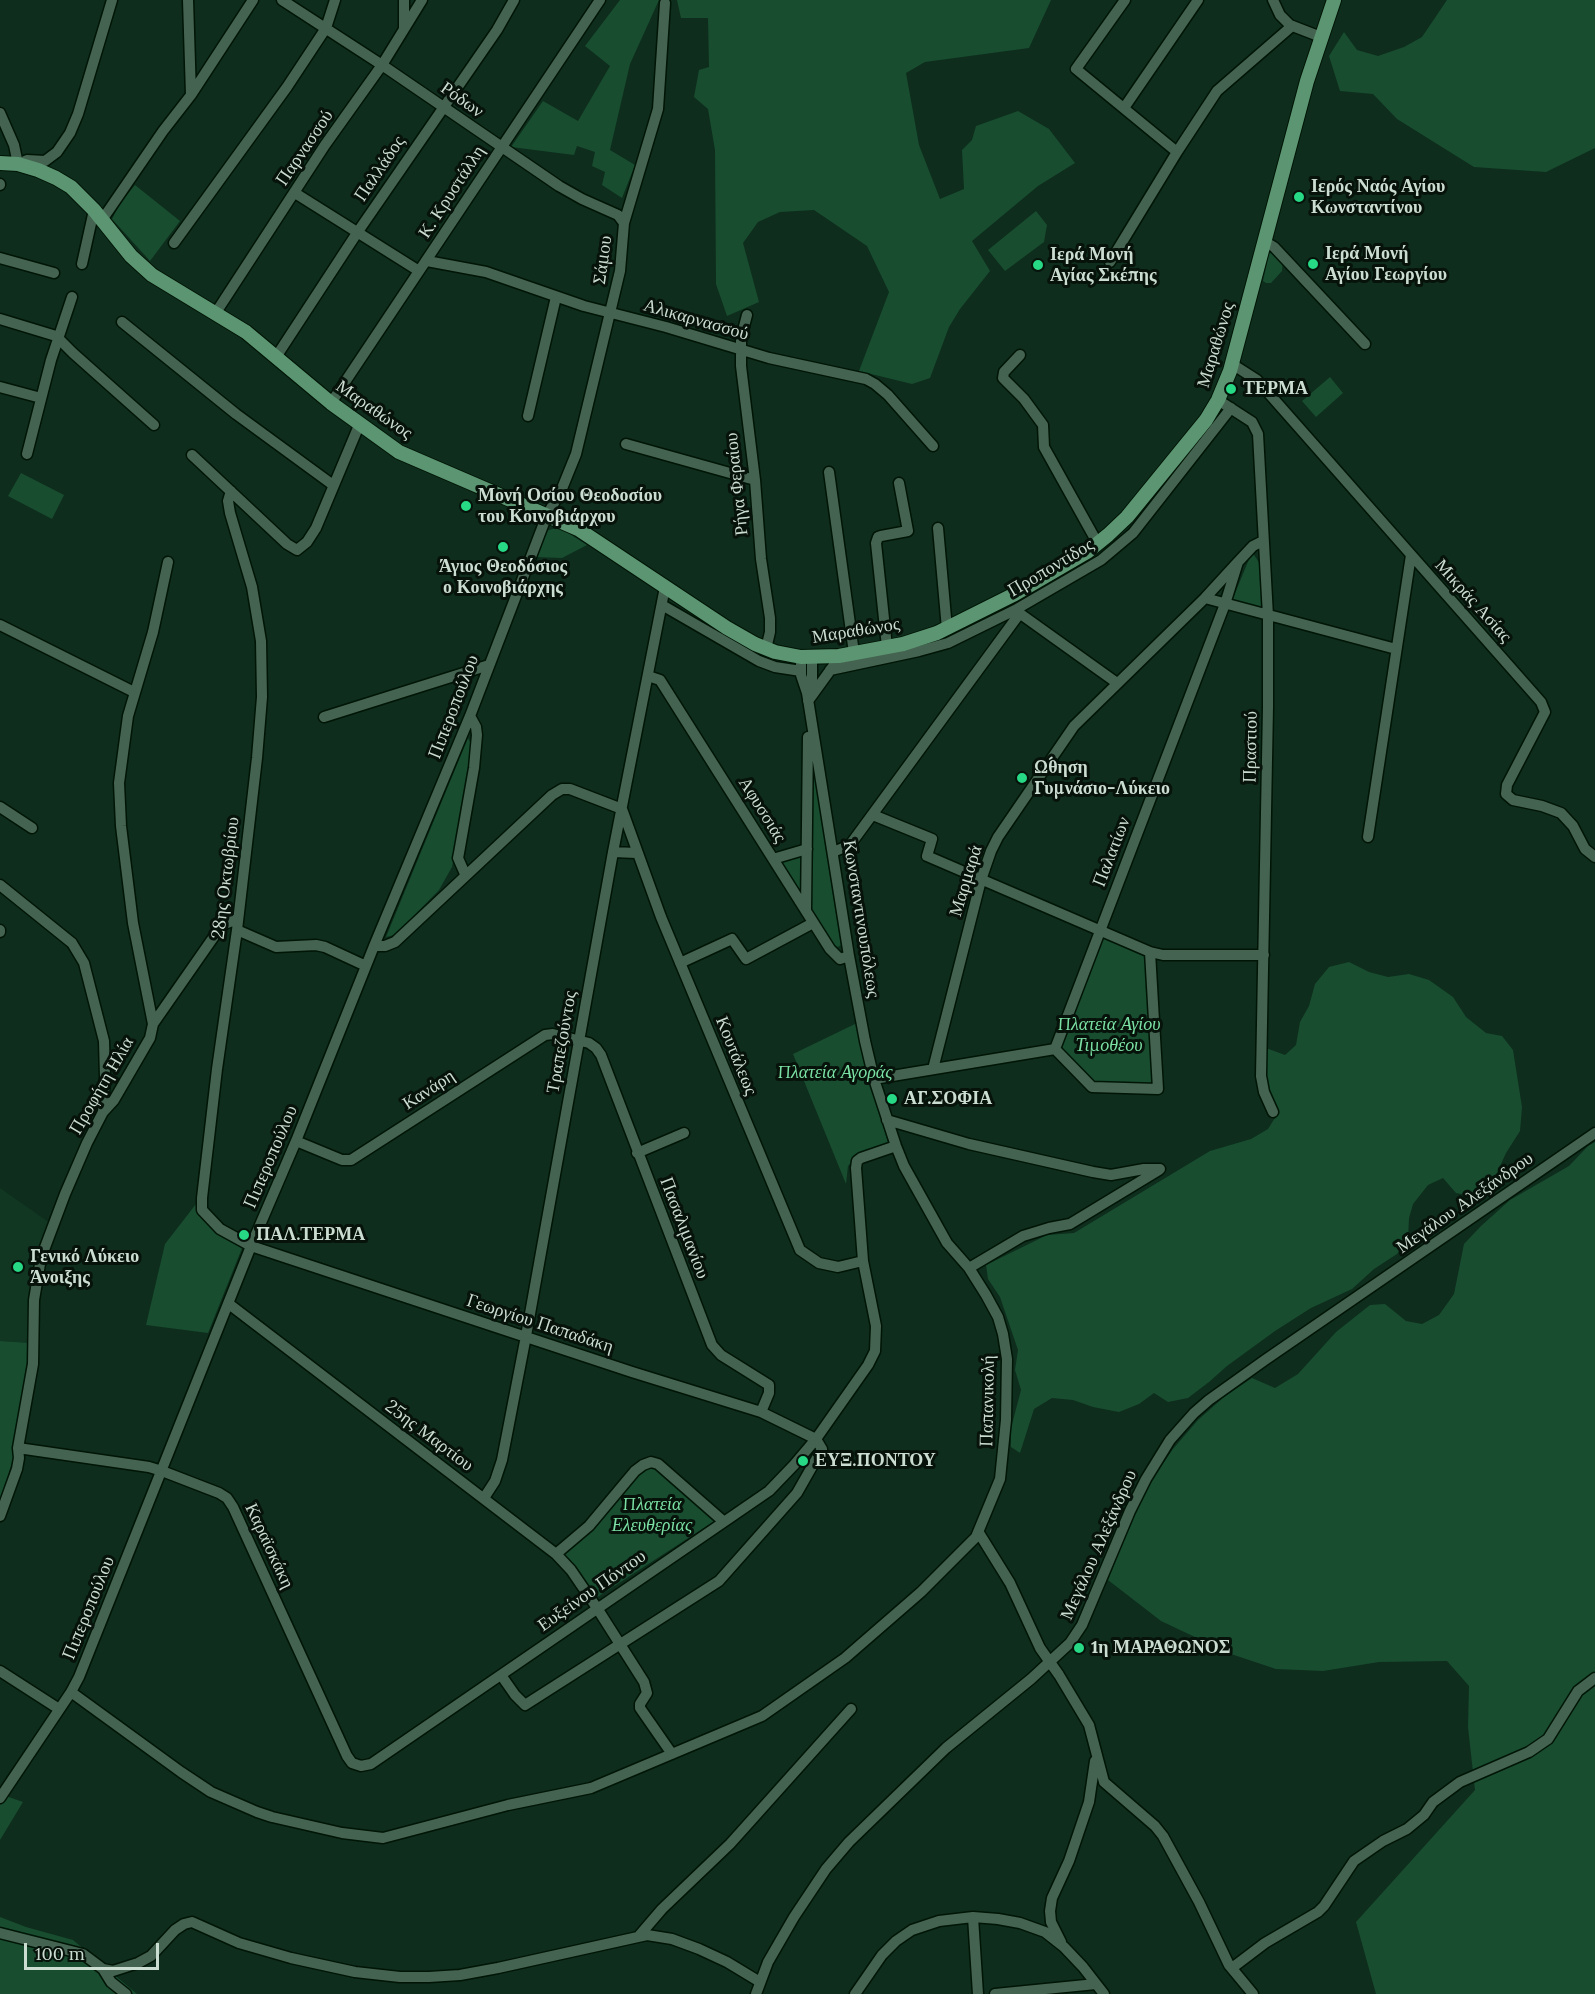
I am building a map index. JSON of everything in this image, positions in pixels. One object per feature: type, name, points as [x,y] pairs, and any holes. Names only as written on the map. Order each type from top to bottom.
[{"type":"main road","name":"Μαραθώνος","points":[[0,163],[18,165],[56,178],[70,187],[98,215],[144,269],[246,332],[331,403],[399,452],[578,529],[738,635],[766,649],[805,662],[914,641],[947,629],[1015,594],[1098,544],[1134,509],[1201,426],[1218,400],[1232,364],[1307,81],[1334,0]]},
{"type":"street","points":[[0,113],[14,145],[18,165],[25,160],[41,162],[50,159],[60,149],[70,133],[112,0]]},
{"type":"street","points":[[188,0],[191,95]]},
{"type":"street","points":[[82,264],[98,215],[191,95],[253,0]]},
{"type":"street","name":"Ρόδων","points":[[282,0],[559,186],[618,215],[624,223]]},
{"type":"street","points":[[174,243],[287,87],[326,28],[335,0]]},
{"type":"street","points":[[404,0],[404,32]]},
{"type":"street","name":"Παρνασσού","points":[[215,314],[326,145],[404,32],[422,0]]},
{"type":"street","name":"Παλλάδος","points":[[276,357],[442,107],[497,30],[514,0]]},
{"type":"street","name":"Κ. Κρυστάλλη","points":[[331,403],[600,0]]},
{"type":"street","points":[[1125,0],[1076,69],[1177,152]]},
{"type":"street","points":[[1124,108],[1198,0]]},
{"type":"street","points":[[1273,0],[1280,15],[1292,26],[1321,37]]},
{"type":"street","name":"Σάμου","points":[[547,515],[561,491],[576,454],[622,262],[624,223],[658,109],[665,3]]},
{"type":"street","points":[[1110,262],[1217,91],[1292,26]]},
{"type":"street","points":[[295,194],[419,271]]},
{"type":"street","points":[[1264,241],[1274,247],[1365,344]]},
{"type":"street","points":[[0,258],[54,273]]},
{"type":"street","name":"Αλικαρνασσού","points":[[427,261],[486,272],[610,314],[666,327],[781,361],[835,371],[870,381],[888,395],[933,446]]},
{"type":"street","points":[[27,454],[58,338],[72,297]]},
{"type":"street","points":[[528,416],[556,297]]},
{"type":"street","name":"Ρήγα Φεραίου","points":[[747,315],[743,327],[741,349],[742,380],[755,480],[761,559],[770,618],[766,649]]},
{"type":"street","points":[[0,319],[54,335],[154,425]]},
{"type":"street","points":[[122,322],[236,414],[333,485]]},
{"type":"street","points":[[1020,356],[1004,372],[1003,378],[1024,399],[1043,425],[1043,444],[1098,544]]},
{"type":"street","name":"Μικράς Ασίας","points":[[1232,364],[1257,380],[1541,702],[1545,712],[1507,785],[1506,794],[1513,800],[1561,813],[1573,826],[1585,849],[1595,857]]},
{"type":"street","points":[[0,387],[41,398]]},
{"type":"street","name":"Πραστιού","points":[[1218,400],[1252,422],[1258,434],[1268,616],[1261,1081],[1273,1112]]},
{"type":"street","name":"Προποντίδος","points":[[830,670],[948,643],[1017,612],[1101,560],[1133,533],[1231,408]]},
{"type":"street","points":[[192,455],[286,544],[297,550],[307,542],[315,528],[360,423]]},
{"type":"street","points":[[626,444],[755,480]]},
{"type":"street","points":[[806,910],[808,701],[830,670],[851,654],[830,472]]},
{"type":"street","points":[[887,647],[876,543],[878,537],[908,531],[899,483]]},
{"type":"street","name":"28ης Οκτωβρίου","points":[[231,491],[228,501],[230,513],[252,587],[261,641],[262,686],[257,758],[217,1069],[202,1210],[213,1223],[235,1239],[251,1246]]},
{"type":"street","name":"Πιπεροπούλου","points":[[0,1798],[4,1784],[71,1692],[79,1677],[251,1246],[470,716],[547,515]]},
{"type":"street","points":[[938,528],[947,629]]},
{"type":"street","points":[[1238,562],[1253,546],[1263,541]]},
{"type":"street","points":[[1368,837],[1412,555]]},
{"type":"street","name":"Προφήτη Ηλία","points":[[0,1516],[17,1469],[18,1448],[33,1364],[34,1300],[41,1258],[65,1194],[103,1112],[114,1100],[150,1038],[153,1024],[133,923],[119,808],[120,766],[125,730],[153,632],[168,562]]},
{"type":"street","name":"Μαρμαρά","points":[[933,1070],[981,880],[998,837],[1074,726],[1205,598],[1238,562]]},
{"type":"street","name":"Παλατίων","points":[[1055,1049],[1225,604],[1238,562]]},
{"type":"street","points":[[1408,579],[1425,572]]},
{"type":"street","name":"Τραπεζούντος","points":[[484,1498],[495,1481],[502,1460],[613,852],[665,587]]},
{"type":"street","points":[[1205,598],[1396,649]]},
{"type":"street","points":[[662,605],[759,661],[775,667],[805,662]]},
{"type":"street","points":[[833,852],[850,845],[873,815],[1017,612],[1117,683]]},
{"type":"street","points":[[0,625],[134,692]]},
{"type":"street","name":"Κωνσταντινουπόλεως","points":[[805,662],[812,680],[808,701]]},
{"type":"street","name":"Κωνσταντινουπόλεως","points":[[805,662],[808,701],[849,956],[874,1079],[896,1146]]},
{"type":"street","points":[[324,717],[489,665]]},
{"type":"street","name":"Αφυσσιάς","points":[[648,676],[660,680],[830,949],[840,959],[849,956]]},
{"type":"street","points":[[465,874],[458,858],[474,768],[477,735],[476,727],[470,716]]},
{"type":"street","points":[[374,946],[386,946],[395,942],[465,874],[552,795],[562,789],[570,789],[622,810]]},
{"type":"street","points":[[0,807],[32,828]]},
{"type":"street","name":"Κουτάλεως","points":[[622,810],[636,853],[680,963],[800,1250],[819,1263],[838,1267],[863,1261]]},
{"type":"street","points":[[873,815],[932,839],[927,856],[1150,952],[1163,955],[1264,955]]},
{"type":"street","points":[[773,859],[807,849]]},
{"type":"street","points":[[613,852],[636,853]]},
{"type":"street","points":[[0,885],[72,943],[84,963],[104,1041],[103,1112]]},
{"type":"street","points":[[680,963],[732,939],[746,959],[813,923]]},
{"type":"street","points":[[153,1024],[222,925],[237,925],[276,947],[316,945],[325,947],[366,966]]},
{"type":"street","points":[[874,1079],[1055,1049],[1092,1087],[1158,1089],[1150,952]]},
{"type":"street","name":"Κανάρη","points":[[296,1141],[342,1160],[351,1160],[545,1035],[553,1034],[580,1039]]},
{"type":"street","name":"Πασαλιμανίου","points":[[580,1039],[596,1048],[601,1055],[712,1345],[721,1355],[769,1385],[769,1393],[761,1412]]},
{"type":"street","points":[[887,1120],[969,1144],[1093,1172],[1111,1175],[1127,1174],[1144,1169],[1160,1169],[1070,1224],[1049,1227],[1023,1236],[969,1268]]},
{"type":"street","points":[[638,1153],[684,1133]]},
{"type":"street","name":"Μεγάλου Αλεξάνδρου","points":[[756,1994],[768,1962],[794,1917],[826,1869],[849,1842],[946,1748],[1050,1663],[1070,1643],[1082,1625],[1130,1511],[1152,1467],[1180,1427],[1209,1400],[1275,1353],[1595,1133]]},
{"type":"street","name":"Ευξείνου Πόντου","points":[[362,1766],[371,1764],[769,1491],[783,1478],[816,1438],[868,1365],[875,1351],[876,1326],[863,1261],[856,1168],[857,1161],[896,1146]]},
{"type":"street","name":"Παπανικολή","points":[[896,1146],[913,1183],[947,1243],[969,1268],[986,1295],[998,1317],[1003,1334],[1007,1359],[1006,1420],[1000,1479],[979,1533]]},
{"type":"street","name":"Γεωργίου Παπαδάκη","points":[[251,1246],[761,1412],[816,1438]]},
{"type":"street","name":"25ης Μαρτίου","points":[[229,1304],[556,1554],[571,1570],[647,1687],[646,1697],[639,1706],[672,1754]]},
{"type":"street","points":[[501,1675],[514,1695],[525,1705],[719,1581],[797,1493],[822,1449],[816,1438]]},
{"type":"street","name":"Καραϊσκάκη","points":[[18,1448],[162,1471],[227,1498],[347,1756],[352,1763],[362,1766]]},
{"type":"street","points":[[556,1554],[589,1526],[635,1472],[651,1462],[658,1464],[723,1521]]},
{"type":"street","points":[[71,1692],[156,1755],[211,1792],[272,1817],[342,1833],[383,1838],[508,1805],[591,1788],[762,1716],[826,1673],[891,1619],[979,1533],[1010,1583],[1040,1648],[1089,1725],[1104,1782],[1155,1826],[1163,1836],[1232,1968],[1254,1994]]},
{"type":"street","points":[[0,1671],[59,1709]]},
{"type":"street","points":[[1232,1968],[1265,1943],[1318,1912],[1354,1861],[1383,1841],[1407,1829],[1424,1815],[1433,1802],[1460,1782],[1529,1752],[1548,1739],[1578,1691],[1595,1678]]},
{"type":"street","points":[[638,1937],[662,1910],[730,1844],[851,1709]]},
{"type":"street","points":[[1064,1947],[1051,1922],[1052,1898],[1069,1861],[1089,1802],[1096,1750]]},
{"type":"street","points":[[973,1917],[978,1994]]},
{"type":"street","points":[[855,1994],[882,1955],[912,1930],[939,1921],[973,1917],[1020,1923],[1045,1932],[1064,1947],[1101,1991]]},
{"type":"street","points":[[103,1969],[113,1971],[151,1956],[175,1930],[192,1922],[239,1943],[291,1958],[355,1972],[400,1977],[460,1975],[647,1935],[672,1939],[699,1949],[727,1962],[760,1982]]},
{"type":"street","points":[[0,1933],[83,1954],[103,1969],[111,1982],[126,1994]]},
{"type":"street","points":[[1001,1994],[1101,1991]]},
{"type":"shaded area","name":"Γενικό Λύκειο Άνοιξης","points":[[0,1188],[50,1223],[30,1343],[0,1341]]},
{"type":"green space","points":[[620,0],[659,0],[630,64],[610,150],[635,165],[622,198],[602,185],[605,172],[592,166],[595,152],[577,146],[574,155],[511,147],[543,101],[578,121],[610,66],[585,46]]},
{"type":"green space","points":[[677,0],[1051,0],[1029,48],[925,62],[906,73],[919,145],[940,199],[964,189],[962,150],[972,140],[976,126],[1018,111],[1049,129],[1075,163],[1038,186],[972,241],[990,271],[949,327],[930,378],[912,384],[859,371],[889,292],[867,246],[814,210],[780,212],[758,222],[743,243],[759,302],[727,316],[716,284],[715,150],[708,109],[694,97],[699,70],[709,67],[708,18],[681,18]]},
{"type":"green space","points":[[1447,0],[1595,0],[1595,148],[1546,172],[1474,167],[1397,119],[1373,94],[1340,91],[1329,56],[1344,32],[1357,50],[1378,56],[1404,47],[1422,37]]},
{"type":"green space","points":[[135,185],[180,221],[150,261],[112,219],[121,202]]},
{"type":"green space","points":[[1036,211],[1047,225],[1044,242],[1005,271],[988,250]]},
{"type":"green space","points":[[1275,251],[1283,260],[1282,271],[1271,283],[1266,283],[1263,281],[1269,254]]},
{"type":"green space","points":[[1330,377],[1343,393],[1316,417],[1302,401]]},
{"type":"green space","points":[[21,473],[64,495],[52,519],[8,496]]},
{"type":"green space","points":[[559,527],[587,545],[562,558],[535,557],[546,531]]},
{"type":"green space","points":[[1252,552],[1262,567],[1265,613],[1231,603]]},
{"type":"green space","points":[[468,738],[471,744],[471,768],[452,867],[439,890],[398,932],[386,937]]},
{"type":"green space","points":[[812,760],[841,945],[838,947],[834,945],[811,909]]},
{"type":"green space","points":[[802,854],[801,899],[776,860]]},
{"type":"green space","name":"Πλατεία Αγίου Τιμοθέου","points":[[1102,936],[1146,954],[1154,1085],[1093,1083],[1060,1048]]},
{"type":"green space","points":[[1349,962],[1369,972],[1388,977],[1409,974],[1429,980],[1453,997],[1466,1017],[1486,1033],[1502,1036],[1513,1050],[1522,1107],[1520,1131],[1506,1153],[1493,1182],[1472,1196],[1456,1193],[1443,1178],[1428,1185],[1413,1204],[1409,1218],[1408,1238],[1397,1254],[1374,1269],[1352,1289],[1311,1308],[1275,1331],[1188,1398],[1168,1402],[1154,1393],[1139,1404],[1119,1412],[1073,1400],[1052,1398],[1034,1409],[1020,1453],[1011,1447],[1011,1428],[1021,1390],[1015,1370],[1018,1350],[1000,1297],[988,1279],[986,1265],[1047,1235],[1074,1233],[1210,1151],[1251,1139],[1268,1129],[1278,1113],[1267,1092],[1266,1048],[1285,1055],[1296,1045],[1300,1022],[1309,1006],[1315,984],[1329,967]]},
{"type":"green space","name":"Πλατεία Αγοράς","points":[[857,1023],[888,1143],[859,1153],[848,1166],[846,1184],[793,1054]]},
{"type":"green space","points":[[1595,1142],[1595,1994],[1376,1994],[1356,1922],[1475,1790],[1468,1727],[1469,1686],[1447,1661],[1379,1662],[1323,1671],[1276,1669],[1231,1654],[1161,1621],[1108,1580],[1134,1513],[1153,1478],[1173,1449],[1198,1420],[1224,1397],[1252,1378],[1275,1388],[1298,1374],[1336,1332],[1370,1305],[1385,1304],[1406,1321],[1422,1324],[1439,1315],[1454,1294],[1464,1244],[1510,1200],[1569,1166],[1588,1146]]},
{"type":"green space","points":[[196,1204],[197,1212],[242,1248],[208,1333],[146,1325],[165,1244]]},
{"type":"green space","points":[[0,1341],[30,1343],[13,1459],[0,1502]]},
{"type":"green space","name":"Πλατεία Ελευθερίας","points":[[650,1466],[656,1468],[716,1520],[596,1598],[561,1554],[640,1471]]},
{"type":"green space","points":[[0,1794],[23,1802],[0,1840]]},
{"type":"green space","points":[[0,1917],[73,1940],[137,1994],[0,1994]]},
{"type":"place","name":"Ιερός Ναός Αγίου Κωνσταντίνου","points":[[1299,197]]},
{"type":"place","name":"Ιερά Μονή Αγίου Γεωργίου","points":[[1313,264]]},
{"type":"place","name":"Ιερά Μονή Αγίας Σκέπης","points":[[1038,265]]},
{"type":"place","name":"ΤΕΡΜΑ","points":[[1231,389]]},
{"type":"place","name":"Μονή Οσίου Θεοδοσίου του Κοινοβιάρχου","points":[[466,506]]},
{"type":"place","name":"Άγιος Θεοδόσιος ο Κοινοβιάρχης","points":[[503,547]]},
{"type":"place","name":"Ώθηση Γυμνάσιο-Λύκειο","points":[[1022,778]]},
{"type":"place","name":"ΑΓ.ΣΟΦΙΑ","points":[[892,1099]]},
{"type":"place","name":"ΠΑΛ.ΤΕΡΜΑ","points":[[244,1235]]},
{"type":"place","name":"Γενικό Λύκειο Άνοιξης","points":[[18,1267]]},
{"type":"place","name":"ΕΥΞ.ΠΟΝΤΟΥ","points":[[803,1461]]},
{"type":"place","name":"1η ΜΑΡΑΘΩΝΟΣ","points":[[1079,1648]]}]
